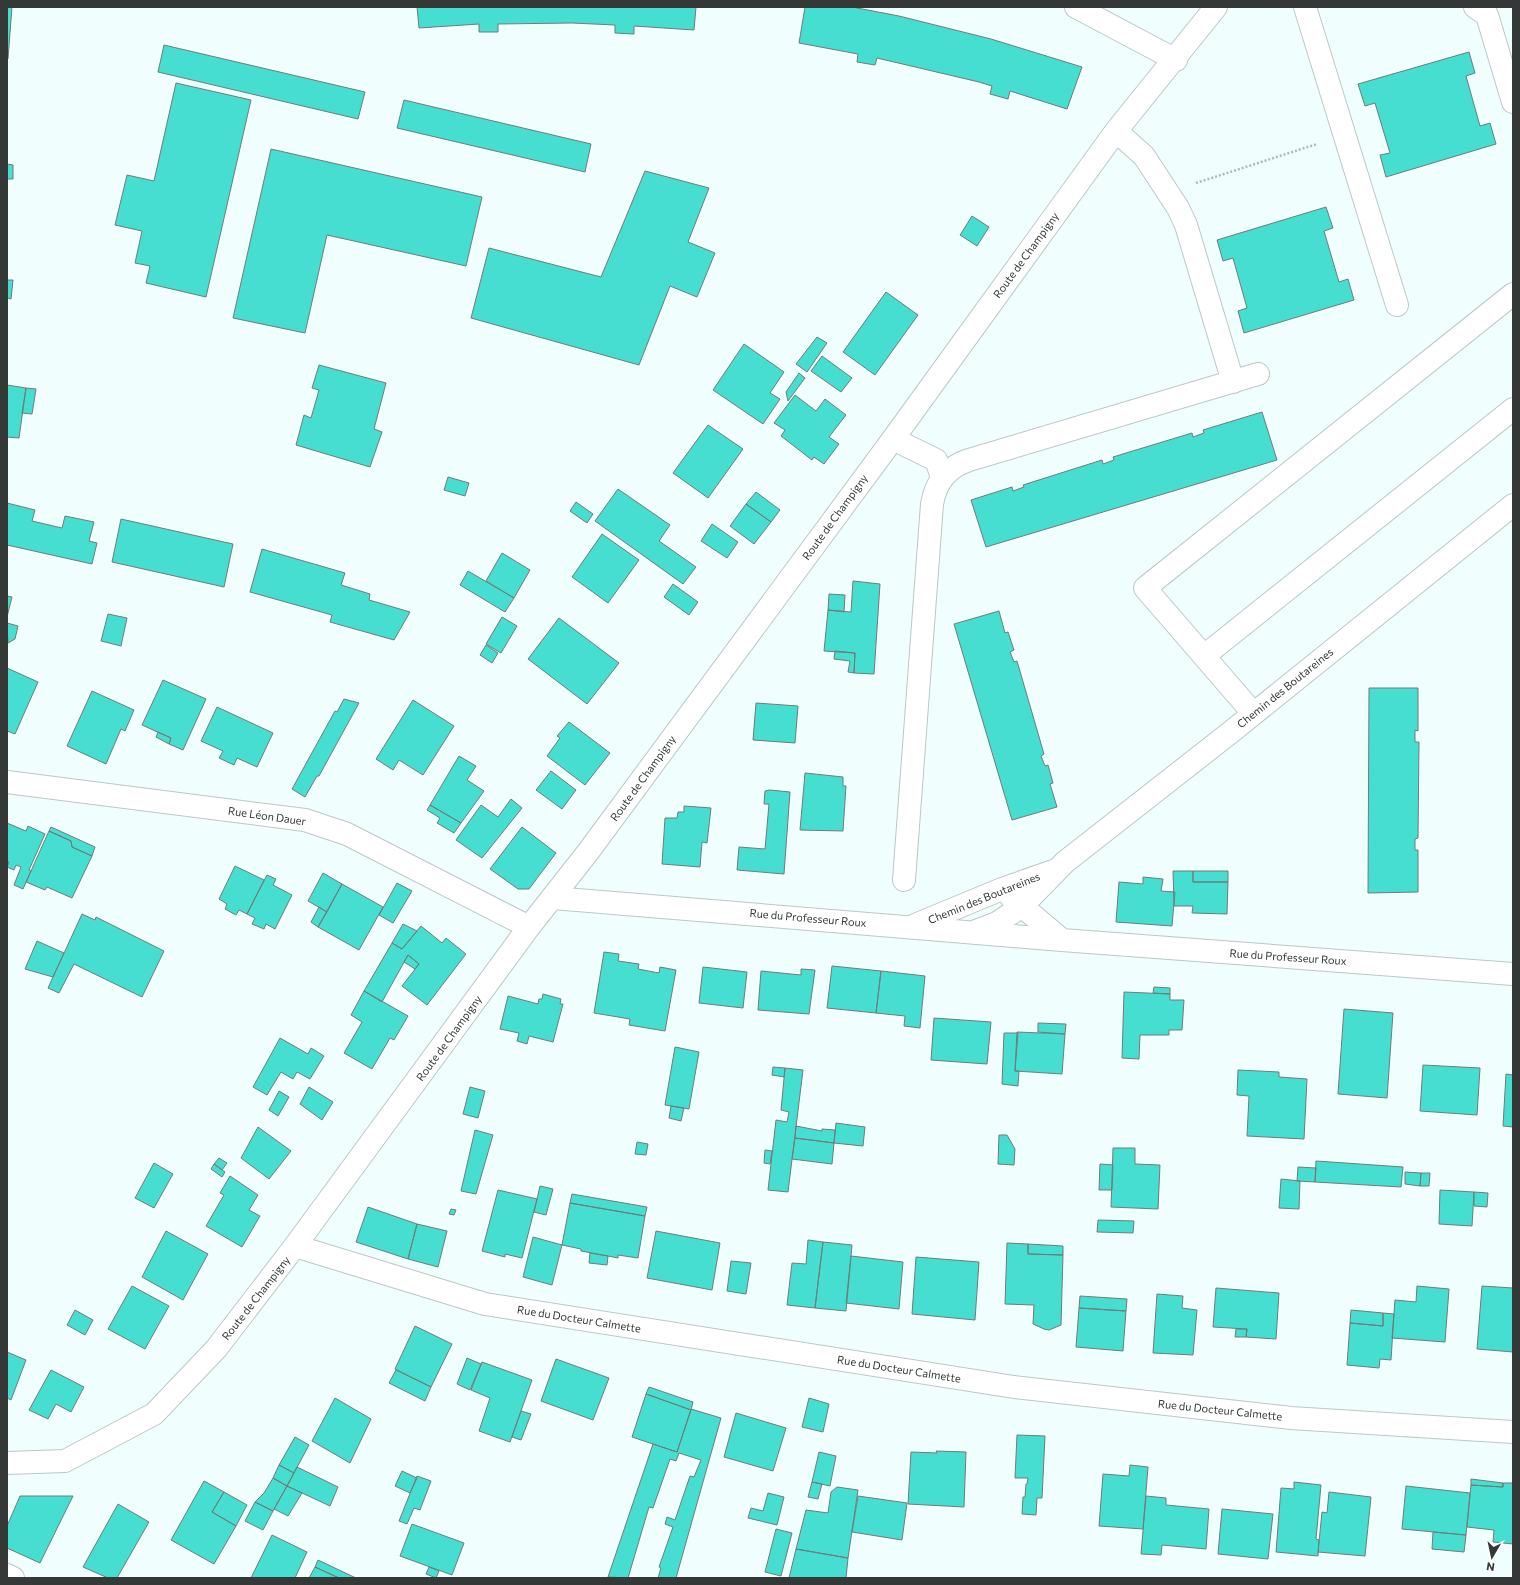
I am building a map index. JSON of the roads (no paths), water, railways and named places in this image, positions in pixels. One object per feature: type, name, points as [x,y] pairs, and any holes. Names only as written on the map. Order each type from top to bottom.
[{"type":"street","points":[[1076,7],[1176,60]]},
{"type":"street","name":"Route de Champigny","points":[[7,1464],[65,1461],[154,1414],[216,1349],[295,1246],[529,927],[593,846],[893,439],[1116,131],[1176,60],[1216,7]]},
{"type":"street","points":[[1305,7],[1397,305]]},
{"type":"street","points":[[1475,7],[1487,15],[1513,102]]},
{"type":"street","points":[[1116,131],[1144,156],[1178,208],[1186,225],[1233,382]]},
{"type":"street","points":[[1253,713],[1145,588],[1513,294]]},
{"type":"street","points":[[904,880],[932,504],[935,490],[942,477],[959,463],[1258,374]]},
{"type":"street","points":[[1204,656],[1513,409]]},
{"type":"street","points":[[893,439],[936,460],[942,477]]},
{"type":"street","name":"Chemin des Boutareines","points":[[975,932],[997,923],[1022,906],[1056,870],[1513,505]]},
{"type":"street","name":"Rue Léon Dauer","points":[[7,782],[305,820],[347,834],[529,927]]},
{"type":"street","name":"Chemin des Boutareines","points":[[912,927],[1002,889],[1056,870]]},
{"type":"street","points":[[1002,889],[1062,940]]},
{"type":"street","name":"Rue du Professeur Roux","points":[[553,898],[1062,940],[1513,974]]},
{"type":"street","name":"Rue du Docteur Calmette","points":[[295,1246],[485,1304],[1006,1386],[1291,1418],[1513,1432]]},
{"type":"street","points":[[7,1575],[13,1578]]}]
